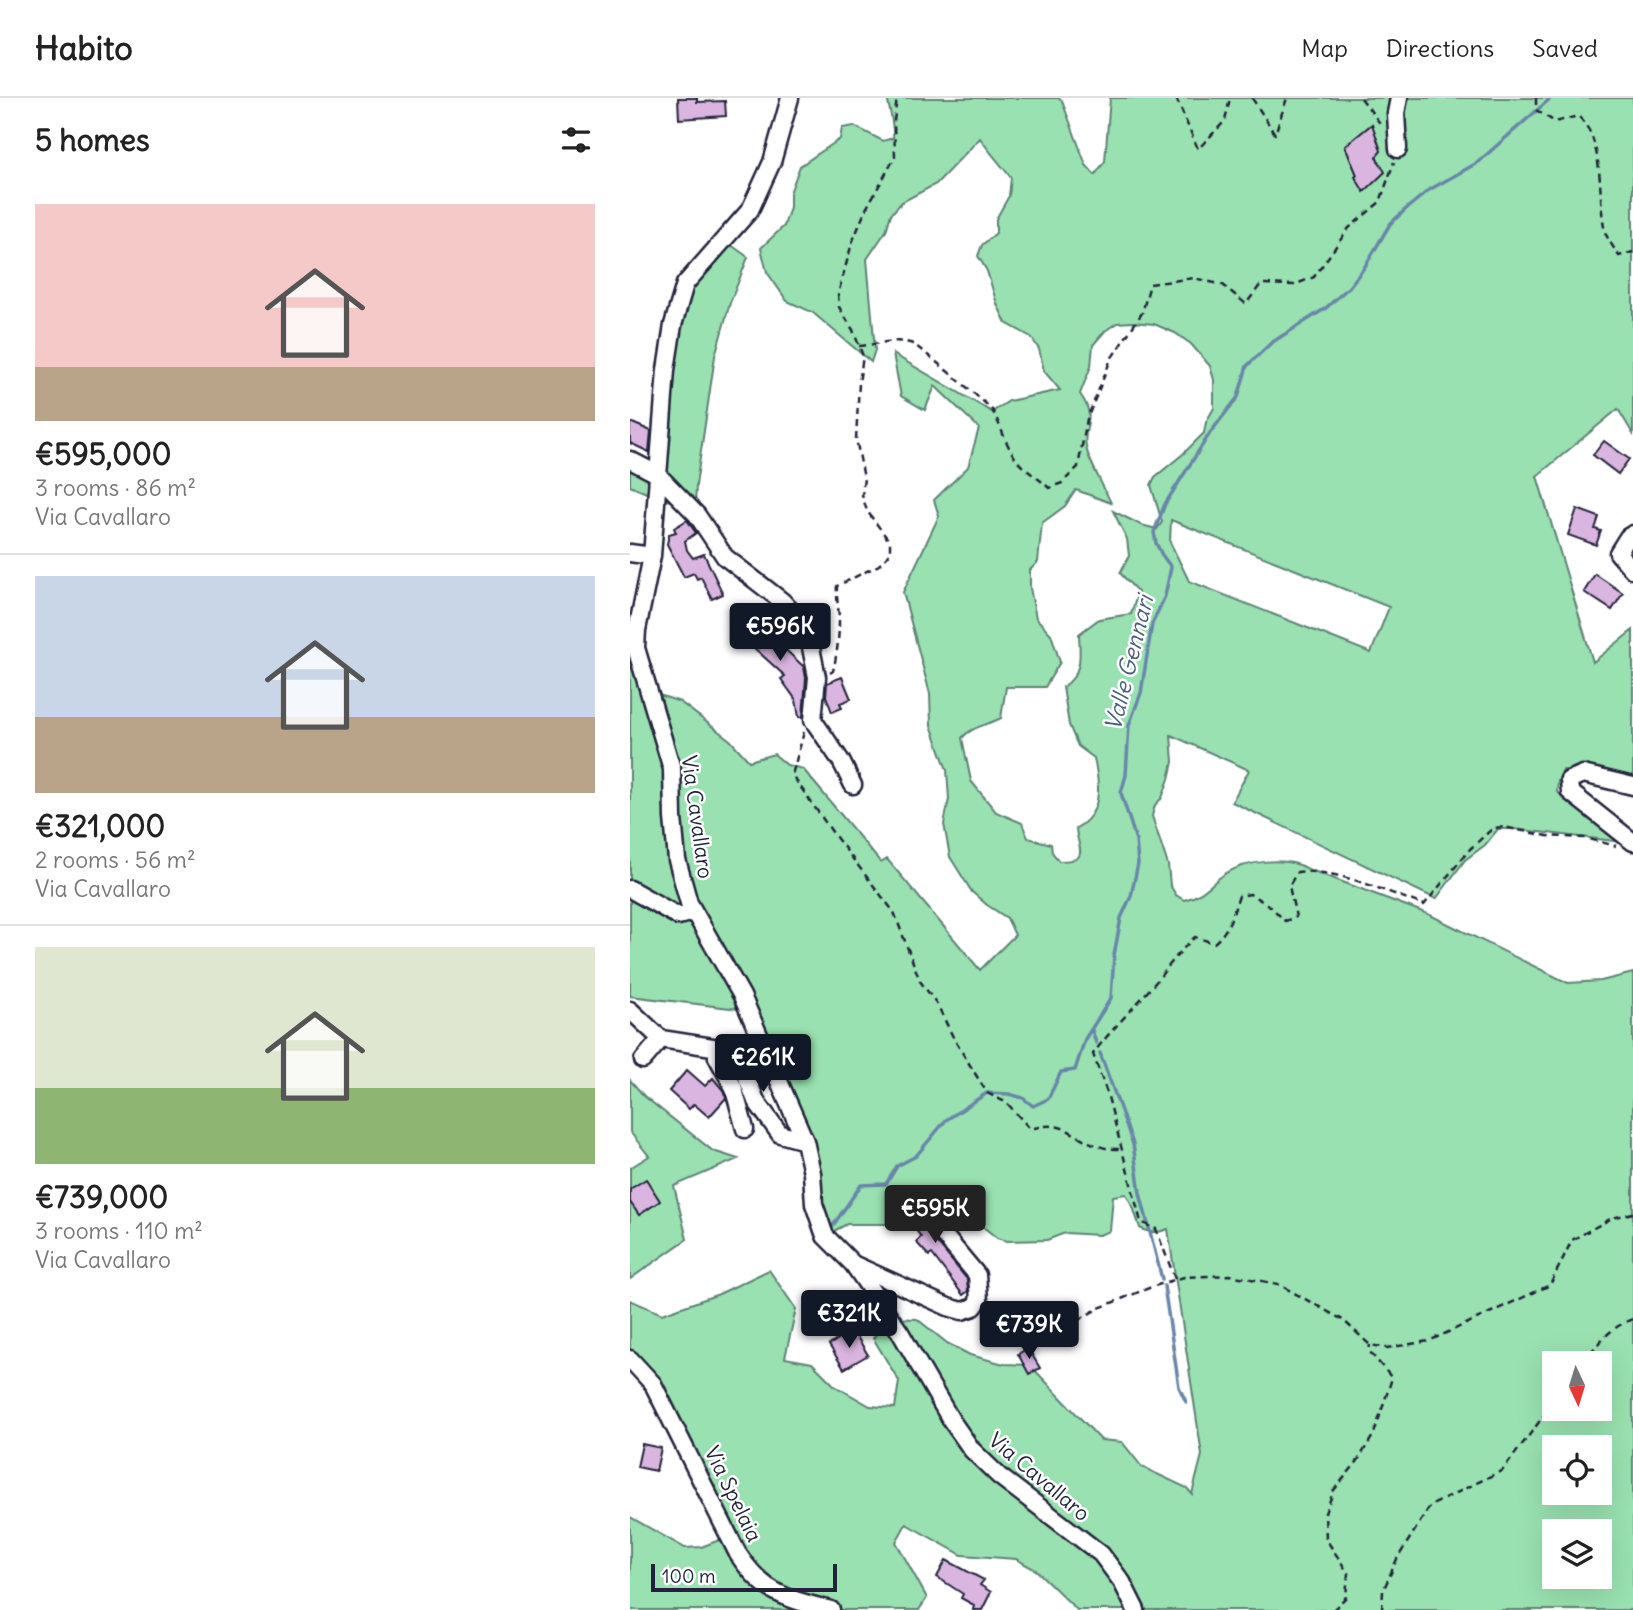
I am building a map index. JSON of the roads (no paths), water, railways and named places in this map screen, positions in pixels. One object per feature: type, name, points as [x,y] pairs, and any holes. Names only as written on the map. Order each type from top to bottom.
[{"type":"street","name":"Via Cavallaro","points":[[790,98],[772,162],[750,210],[685,284],[673,325],[666,370],[652,556],[636,630],[636,648],[672,769],[677,860],[689,903],[742,996],[805,1141],[812,1172],[814,1204],[825,1236],[853,1264],[900,1332],[951,1420],[972,1450],[999,1476],[1101,1554],[1122,1582],[1136,1610]]},
{"type":"street","points":[[1398,149],[1396,113],[1399,98]]},
{"type":"street","points":[[630,460],[657,474],[697,515],[725,557],[782,601],[803,624],[808,633],[817,677],[813,720],[841,761],[853,785]]},
{"type":"street","points":[[1633,534],[1618,553],[1633,570]]},
{"type":"street","points":[[630,553],[652,556]]},
{"type":"street","points":[[1629,844],[1570,792],[1569,780],[1583,774],[1633,786]]},
{"type":"street","points":[[630,889],[678,916],[694,912]]},
{"type":"street","points":[[630,1010],[661,1039],[732,1051],[744,1069],[756,1101],[780,1134],[805,1141]]},
{"type":"street","points":[[643,1060],[661,1039]]},
{"type":"street","points":[[723,1049],[717,1057],[733,1087],[744,1129]]},
{"type":"street","name":"Via Cavallaro","points":[[853,1264],[948,1307],[962,1311],[974,1307],[979,1300],[977,1275],[933,1222]]},
{"type":"street","name":"Via Spelaia","points":[[630,1359],[653,1384],[749,1571],[767,1588],[785,1598],[831,1610]]},
{"type":"waterway","name":"Valle Gennari","points":[[832,1227],[861,1185],[886,1184],[897,1166],[916,1156],[946,1120],[987,1093],[1009,1094],[1023,1098],[1033,1106],[1048,1099],[1061,1072],[1075,1070],[1085,1039],[1111,998],[1114,955],[1121,918],[1131,896],[1138,864],[1136,840],[1121,793],[1126,775],[1129,725],[1141,693],[1152,624],[1165,596],[1171,567],[1156,543],[1154,532],[1165,504],[1210,433],[1238,397],[1247,366],[1271,343],[1326,308],[1349,287],[1364,268],[1390,224],[1406,209],[1429,190],[1477,163],[1551,98]]},
{"type":"waterway","points":[[1092,1030],[1096,1043]]},
{"type":"waterway","points":[[1100,1053],[1133,1144],[1140,1193],[1162,1279]]},
{"type":"waterway","points":[[1164,1286],[1179,1387],[1186,1402]]}]
